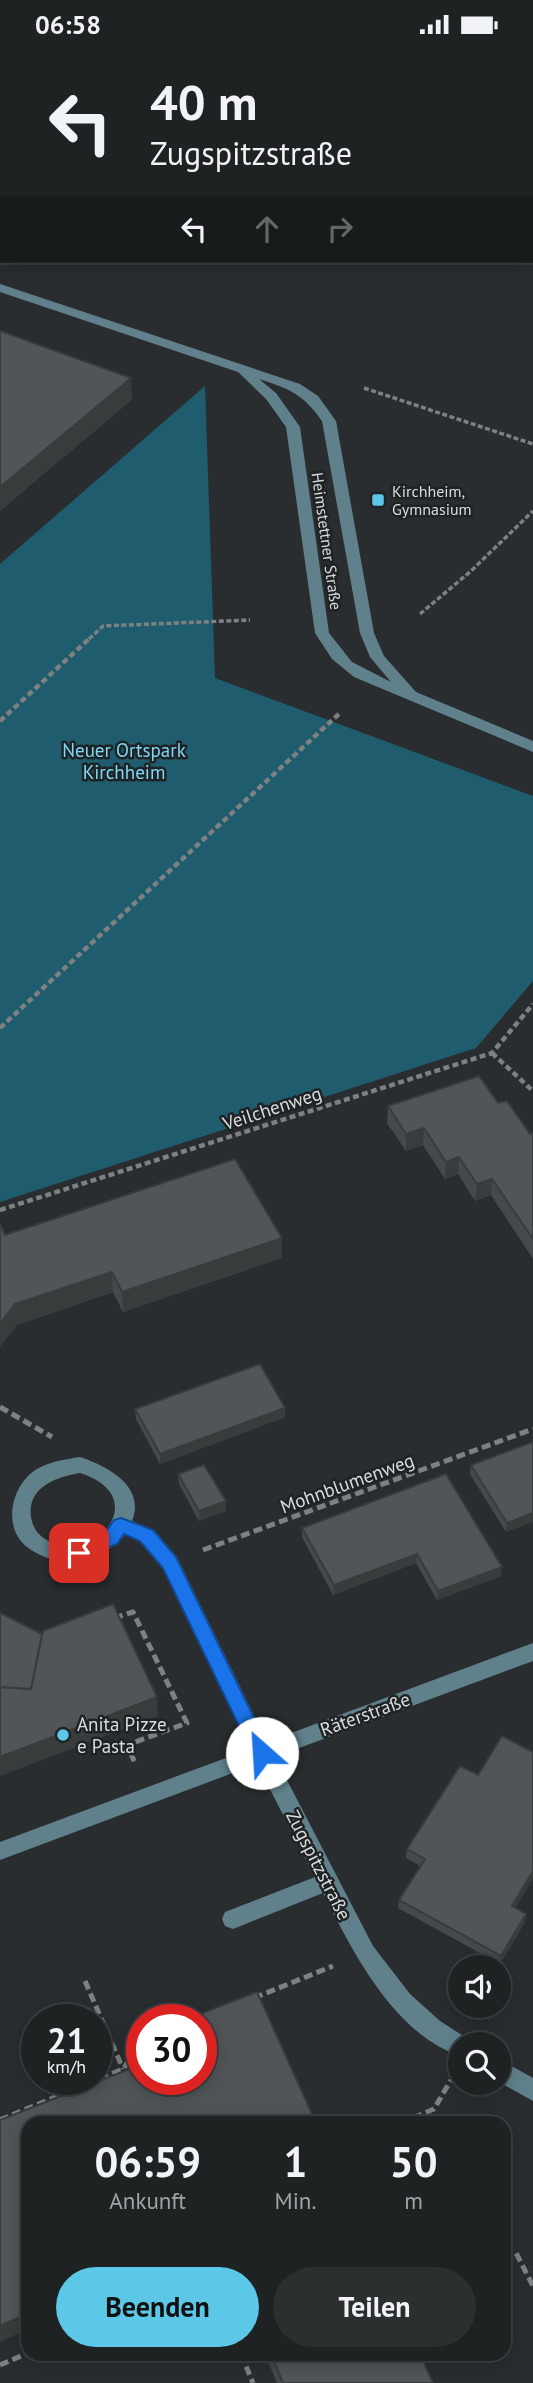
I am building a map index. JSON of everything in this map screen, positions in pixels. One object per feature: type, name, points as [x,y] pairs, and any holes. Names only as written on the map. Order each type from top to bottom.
[{"type":"street","name":"Heimstettner Straße","points":[[0,288],[236,366],[295,387],[313,399],[329,421],[362,616],[377,657],[410,695]]},
{"type":"street","name":"Heimstettner Straße","points":[[236,366],[271,396],[293,427],[322,633],[344,665],[533,747]]},
{"type":"street","points":[[67,1465],[93,1468],[114,1481],[125,1502],[121,1525],[111,1538],[79,1553],[44,1549],[30,1540],[21,1528],[17,1514],[20,1498],[28,1485],[42,1474],[67,1465]]},
{"type":"street","name":"Zugspitzstraße","points":[[121,1525],[147,1536],[170,1563],[262,1753],[365,1953],[402,2001],[448,2038]]},
{"type":"street","name":"Räterstraße","points":[[0,1851],[533,1652]]},
{"type":"street","points":[[233,1919],[327,1882]]},
{"type":"street","points":[[511,2077],[533,2090]]},
{"type":"path","points":[[365,388],[533,444]]},
{"type":"path","points":[[420,614],[471,571],[533,511]]},
{"type":"path","points":[[0,721],[103,626],[250,620]]},
{"type":"path","points":[[0,1028],[341,712]]},
{"type":"path","points":[[533,1004],[492,1053],[533,1091]]},
{"type":"path","name":"Veilchenweg","points":[[0,1210],[492,1053]]},
{"type":"path","points":[[0,1407],[50,1434],[67,1465]]},
{"type":"path","name":"Mohnblumenweg","points":[[170,1563],[533,1429]]},
{"type":"path","points":[[107,1620],[132,1612],[187,1723],[127,1745],[150,1794]]},
{"type":"path","points":[[252,1999],[365,1953]]},
{"type":"path","points":[[85,1981],[126,2076]]},
{"type":"path","points":[[0,2120],[123,2069],[126,2065]]},
{"type":"path","points":[[418,2116],[434,2109],[448,2085]]},
{"type":"path","points":[[511,2255],[516,2253],[533,2286]]},
{"type":"path","points":[[0,2365],[21,2356]]},
{"type":"path","points":[[244,2361],[253,2383]]},
{"type":"green space","name":"Neuer Ortspark Kirchheim","points":[[205,386],[215,678],[533,796],[533,981],[476,1048],[0,1202],[0,564]]},
{"type":"building","points":[[0,331],[131,378],[0,487]]},
{"type":"building","points":[[479,1076],[498,1103],[507,1101],[530,1134],[533,1133],[533,1239],[492,1179],[477,1184],[459,1157],[446,1162],[424,1128],[406,1134],[388,1106]]},
{"type":"building","points":[[235,1159],[282,1238],[122,1292],[112,1272],[15,1304],[0,1324],[0,1224],[5,1235]]},
{"type":"building","points":[[260,1364],[285,1408],[160,1454],[135,1409]]},
{"type":"building","points":[[533,1442],[533,1513],[507,1523],[471,1465]]},
{"type":"building","points":[[204,1465],[226,1501],[199,1511],[178,1474]]},
{"type":"building","points":[[446,1474],[502,1567],[438,1591],[417,1554],[334,1585],[302,1528]]},
{"type":"building","points":[[113,1604],[157,1697],[0,1757],[0,1687],[31,1689],[43,1631]]},
{"type":"building","points":[[0,1613],[42,1634],[31,1689],[0,1687]]},
{"type":"building","points":[[502,1736],[533,1752],[533,1871],[512,1906],[526,1914],[502,1955],[399,1900],[425,1859],[407,1849],[460,1766],[478,1775]]},
{"type":"building","points":[[257,1992],[313,2116],[21,2116],[21,2316],[0,2326],[0,2120],[63,2095],[112,2095],[112,2076],[126,2070],[126,2095],[217,2095],[217,2007]]},
{"type":"building","points":[[274,2361],[423,2361],[433,2383],[283,2383]]},
{"type":"place","name":"Kirchheim, Gymnasium","points":[[378,500]]},
{"type":"place","name":"Anita Pizze e Pasta","points":[[63,1735]]},
{"type":"route","points":[[79,1553],[96,1548],[111,1538],[121,1525],[147,1536],[170,1563],[262,1753]]}]
